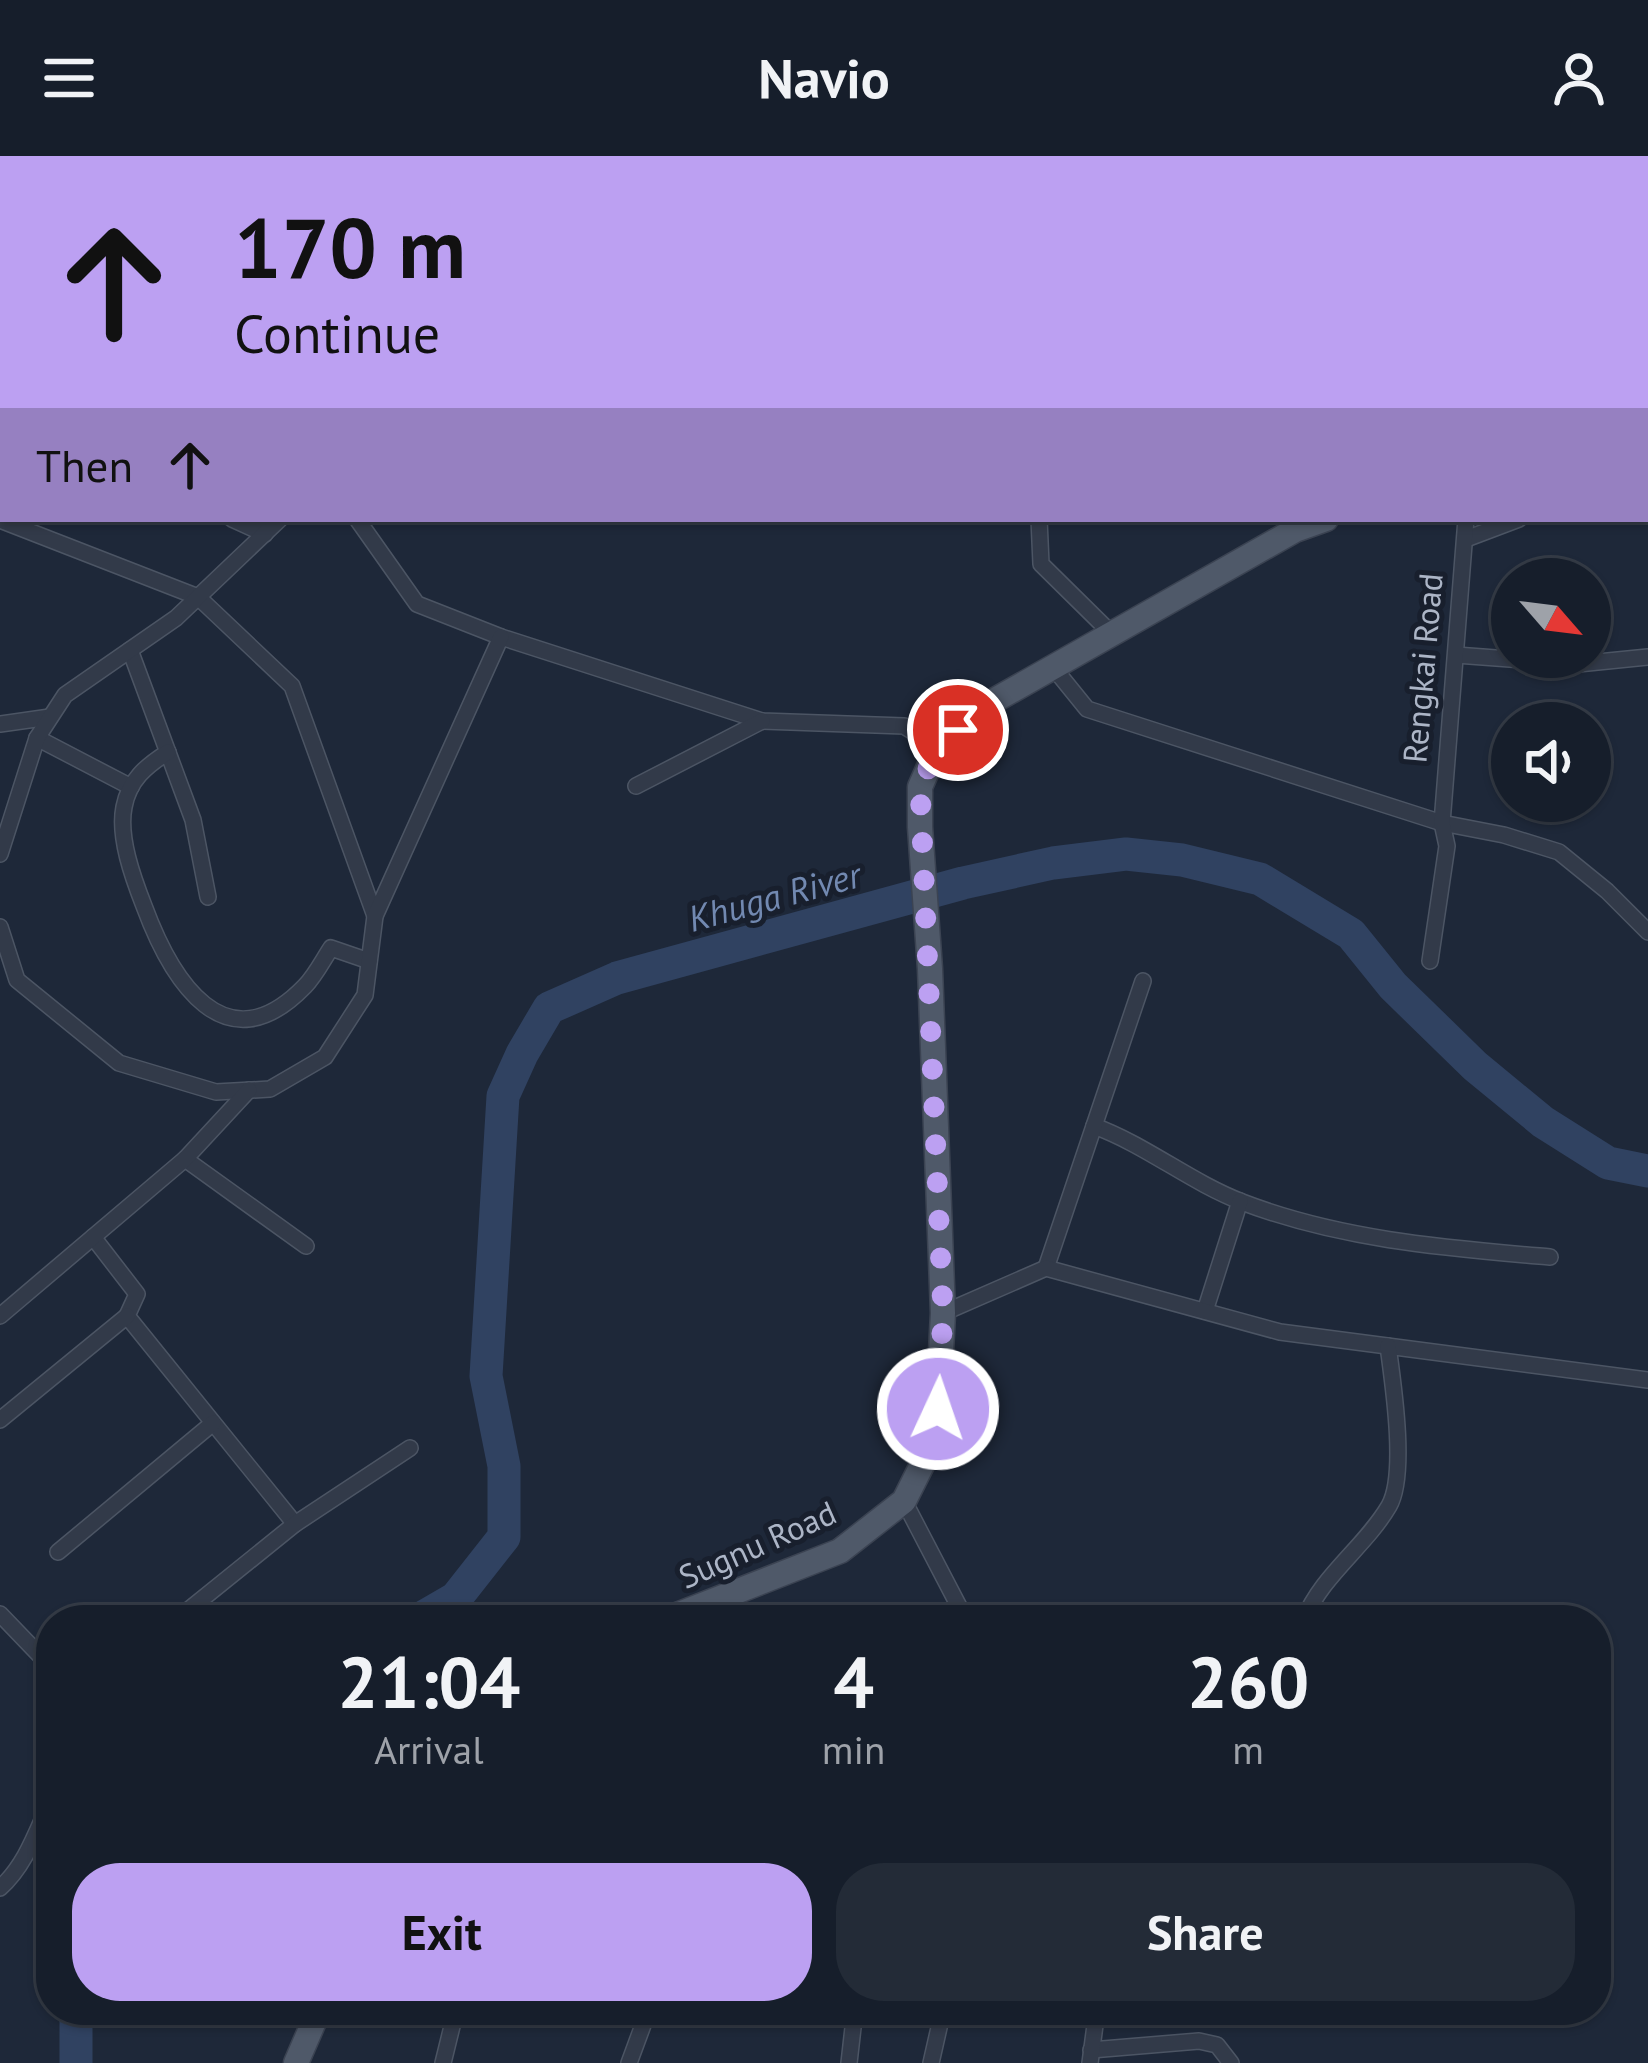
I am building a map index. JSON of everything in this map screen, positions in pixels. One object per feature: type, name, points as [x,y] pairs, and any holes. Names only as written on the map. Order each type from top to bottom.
[{"type":"main road","points":[[935,753],[981,708],[1295,530],[1318,522]]},
{"type":"main road","name":"Sugnu Road","points":[[702,1605],[840,1550],[904,1501],[922,1465],[938,1409],[943,1313],[920,827],[920,787],[935,753]]},
{"type":"main road","points":[[296,2063],[312,2025]]},
{"type":"street","points":[[5,522],[198,597],[292,686],[375,916]]},
{"type":"street","points":[[239,522],[265,534]]},
{"type":"street","points":[[0,854],[37,737],[65,695],[176,618],[277,522]]},
{"type":"street","points":[[358,522],[418,604],[501,637],[762,721],[904,727],[922,737],[935,753]]},
{"type":"street","points":[[1039,522],[1041,564],[1112,634]]},
{"type":"street","name":"Rengkai Road","points":[[1430,961],[1447,846],[1442,823],[1466,522]]},
{"type":"street","points":[[1466,539],[1512,522]]},
{"type":"street","points":[[0,927],[17,980],[119,1063],[216,1092],[270,1089],[325,1057],[365,995],[375,916],[501,637]]},
{"type":"street","points":[[130,650],[193,820],[208,897]]},
{"type":"street","points":[[1456,655],[1578,664],[1648,657]]},
{"type":"street","points":[[1053,667],[1087,709],[1442,823],[1559,852],[1648,932]]},
{"type":"street","points":[[0,724],[50,717]]},
{"type":"street","points":[[636,786],[762,721]]},
{"type":"street","points":[[37,737],[131,787]]},
{"type":"street","points":[[168,752],[146,766],[131,787],[122,824],[137,887],[160,950],[176,978],[215,1011],[243,1020],[261,1018],[304,987],[331,948],[369,961]]},
{"type":"street","points":[[1046,1268],[1143,981]]},
{"type":"street","points":[[0,1316],[185,1159],[249,1090]]},
{"type":"street","points":[[1094,1126],[1131,1140],[1240,1201],[1389,1243],[1550,1257]]},
{"type":"street","points":[[185,1159],[306,1246]]},
{"type":"street","points":[[1204,1311],[1240,1201]]},
{"type":"street","points":[[0,1420],[127,1316],[137,1294],[93,1237]]},
{"type":"street","points":[[943,1313],[1046,1268],[1280,1332],[1648,1380]]},
{"type":"street","points":[[127,1316],[296,1524]]},
{"type":"street","points":[[1310,1605],[1392,1502],[1399,1429],[1388,1346]]},
{"type":"street","points":[[58,1552],[213,1423]]},
{"type":"street","points":[[195,1605],[296,1524],[410,1448]]},
{"type":"street","points":[[904,1501],[958,1605]]},
{"type":"street","points":[[0,1614],[36,1651]]},
{"type":"street","points":[[0,1888],[13,1877],[36,1833]]},
{"type":"street","points":[[443,2063],[452,2025]]},
{"type":"street","points":[[628,2063],[639,2025]]},
{"type":"street","points":[[849,2063],[853,2025]]},
{"type":"street","points":[[932,2063],[940,2025]]},
{"type":"street","points":[[1095,2025],[1090,2057],[1199,2042],[1216,2045],[1231,2063]]},
{"type":"waterway","name":"Khuga River","points":[[444,1605],[456,1598],[504,1537],[504,1466],[486,1376],[503,1096],[549,1008],[617,978],[963,883],[1053,863],[1126,854],[1182,860],[1260,879],[1351,934],[1393,986],[1475,1066],[1543,1122],[1608,1163],[1648,1171]]},
{"type":"waterway","name":"Khuga River","points":[[76,2025],[76,2063]]},
{"type":"route","points":[[938,1409],[943,1313],[920,787],[935,753],[958,730]]}]
